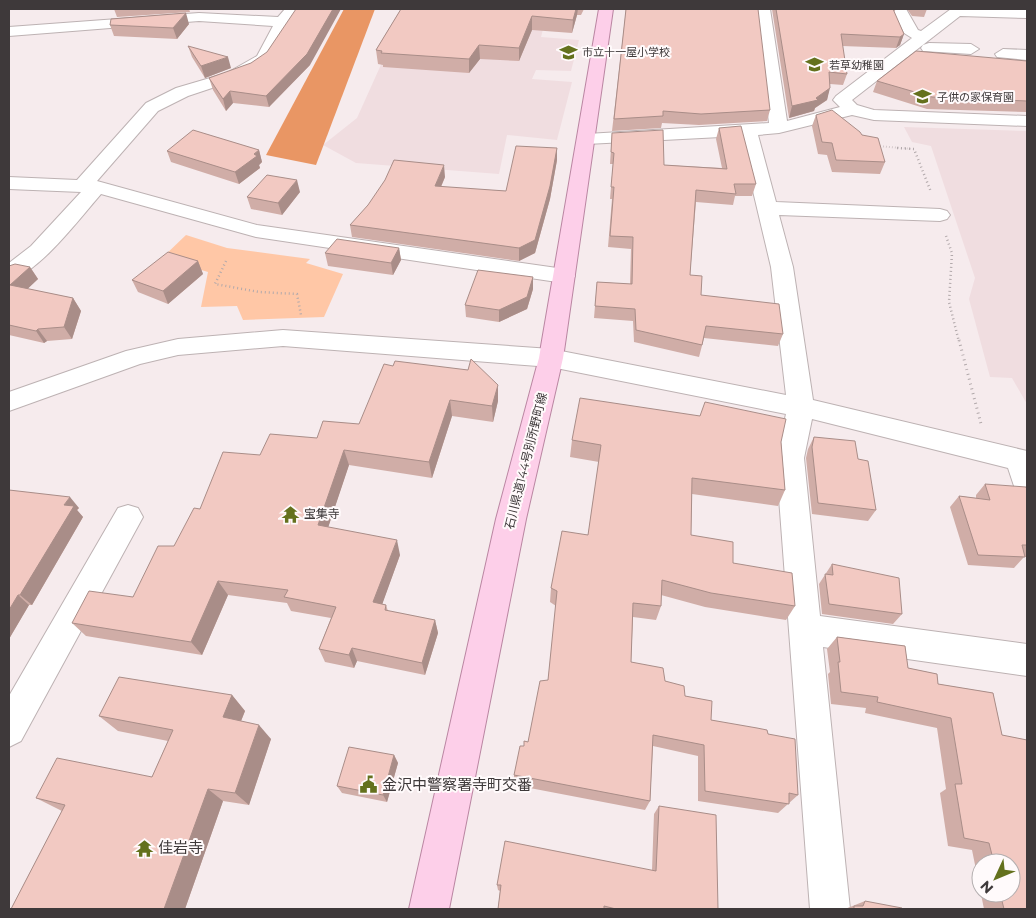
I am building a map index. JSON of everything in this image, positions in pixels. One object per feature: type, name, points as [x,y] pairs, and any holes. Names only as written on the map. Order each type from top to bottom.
[{"type":"main road","name":"石川県道144号別所野町線","points":[[429,909],[511,519],[551,358],[606,9]]},
{"type":"street","points":[[764,9],[780,128]]},
{"type":"street","points":[[899,9],[912,33],[922,43],[937,64]]},
{"type":"street","points":[[851,109],[842,100],[922,43],[959,10],[1027,14]]},
{"type":"street","points":[[9,30],[197,13],[285,14],[263,59],[233,76],[182,92],[152,107],[39,252],[9,273]]},
{"type":"street","points":[[922,43],[972,49]]},
{"type":"street","points":[[1003,54],[1027,55]]},
{"type":"street","points":[[587,139],[780,128],[851,109],[874,115],[1027,120]]},
{"type":"street","points":[[748,130],[782,267],[801,407],[790,458],[830,909]]},
{"type":"street","points":[[9,183],[90,186],[256,231],[564,276]]},
{"type":"street","points":[[767,208],[940,215]]},
{"type":"street","points":[[9,402],[135,357],[178,347],[283,338],[551,358],[801,407],[1024,461],[1027,487]]},
{"type":"street","points":[[9,729],[128,517]]},
{"type":"street","points":[[806,629],[1027,660]]},
{"type":"path","points":[[874,145],[914,149],[940,215],[952,253],[949,302],[982,425]]},
{"type":"path","points":[[226,261],[216,284],[259,292],[297,294],[301,318],[295,340]]},
{"type":"shaded area","points":[[344,9],[375,9],[316,165],[266,155]]},
{"type":"shaded area","points":[[406,9],[548,9],[541,37],[579,40],[571,71],[536,70],[532,79],[572,82],[557,140],[507,135],[499,174],[356,163],[323,145],[357,118]]},
{"type":"shaded area","points":[[904,127],[1027,131],[1027,404],[1012,378],[990,377],[969,299],[975,278],[931,146],[912,142]]},
{"type":"shaded area","points":[[186,235],[227,248],[310,259],[306,263],[343,274],[324,317],[243,320],[237,306],[201,307],[208,272],[162,258]]},
{"type":"building","points":[[296,9],[333,9],[307,54],[266,96],[230,91],[223,99],[209,78],[251,63],[267,52]]},
{"type":"building","points":[[401,9],[576,9],[573,20],[532,16],[519,48],[479,45],[469,59],[381,53],[382,51],[376,50]]},
{"type":"building","points":[[626,9],[758,9],[770,110],[701,114],[663,111],[663,116],[614,119]]},
{"type":"building","points":[[776,9],[893,9],[904,34],[900,37],[841,34],[847,74],[829,72],[830,88],[816,98],[818,100],[792,106]]},
{"type":"building","points":[[186,13],[173,28],[110,25],[111,19]]},
{"type":"building","points":[[188,46],[228,57],[201,66]]},
{"type":"building","points":[[916,51],[1027,61],[1027,101],[932,97],[877,81]]},
{"type":"building","points":[[832,110],[862,135],[878,138],[885,162],[836,160],[832,143],[822,142],[816,115]]},
{"type":"building","points":[[741,126],[756,184],[734,184],[736,194],[696,190],[690,275],[702,276],[701,295],[779,304],[783,334],[706,326],[702,345],[636,330],[635,309],[595,306],[597,282],[632,284],[633,237],[610,236],[614,187],[611,187],[614,153],[611,152],[612,133],[663,130],[664,165],[727,169],[719,128]]},
{"type":"building","points":[[193,130],[259,150],[254,154],[257,156],[235,172],[167,151]]},
{"type":"building","points":[[516,146],[557,148],[550,186],[535,240],[519,248],[350,225],[368,205],[385,180],[394,160],[444,165],[435,186],[506,191]]},
{"type":"building","points":[[267,175],[297,180],[278,203],[247,197]]},
{"type":"building","points":[[337,239],[399,248],[391,263],[325,253]]},
{"type":"building","points":[[168,252],[198,261],[163,291],[132,280]]},
{"type":"building","points":[[15,264],[30,267],[10,285],[73,298],[64,327],[38,329],[36,331],[9,325],[9,266]]},
{"type":"building","points":[[478,270],[533,277],[527,297],[499,310],[465,305]]},
{"type":"building","points":[[471,359],[498,385],[492,406],[450,400],[429,462],[344,450],[318,525],[397,540],[373,602],[386,605],[385,610],[435,620],[422,663],[352,648],[349,655],[319,649],[336,607],[284,597],[288,590],[218,581],[191,642],[72,623],[89,591],[133,597],[158,546],[174,546],[194,508],[200,509],[223,452],[260,455],[270,434],[317,438],[323,421],[359,424],[384,364],[393,366],[395,361],[468,370]]},
{"type":"building","points":[[580,398],[700,416],[705,402],[786,419],[781,442],[785,490],[692,478],[691,535],[733,542],[733,563],[792,573],[795,606],[711,593],[662,580],[661,606],[633,603],[631,662],[663,668],[665,681],[684,686],[685,696],[712,701],[711,720],[767,730],[768,734],[795,739],[798,795],[789,793],[789,804],[705,791],[704,745],[653,735],[650,801],[514,775],[520,746],[524,746],[524,741],[528,742],[540,681],[548,680],[557,591],[551,588],[562,531],[588,535],[601,445],[572,440]]},
{"type":"building","points":[[814,437],[855,441],[858,459],[868,461],[876,510],[818,503],[812,447]]},
{"type":"building","points":[[985,484],[1026,487],[1027,545],[1022,545],[1025,557],[978,555],[959,496],[990,500]]},
{"type":"building","points":[[9,490],[70,497],[64,505],[74,506],[9,610]]},
{"type":"building","points":[[832,564],[899,578],[902,614],[829,604],[825,574],[833,575]]},
{"type":"building","points":[[837,637],[905,646],[908,668],[937,674],[938,684],[993,693],[1002,735],[1027,740],[1027,909],[1004,909],[1002,903],[1021,903],[1021,853],[992,853],[989,843],[964,838],[955,784],[962,784],[951,718],[877,702],[878,697],[841,692],[838,662],[840,662]]},
{"type":"building","points":[[119,677],[232,695],[223,717],[259,725],[235,793],[208,789],[164,909],[11,909],[65,805],[36,798],[57,758],[152,777],[173,730],[99,716]]},
{"type":"building","name":"金沢中警察署寺町交番","points":[[349,747],[394,755],[383,795],[337,786]]},
{"type":"building","points":[[659,806],[716,815],[718,909],[616,909],[604,906],[604,909],[498,909],[501,885],[497,885],[505,841],[656,871]]},
{"type":"building","points":[[865,901],[903,909],[854,909],[854,906],[863,906]]},
{"type":"place","name":"市立十一屋小学校","points":[[568,52]]},
{"type":"place","name":"若草幼稚園","points":[[815,65]]},
{"type":"place","name":"子供の家保育園","points":[[923,97]]},
{"type":"place","name":"宝集寺","points":[[290,514]]},
{"type":"place","name":"金沢中警察署寺町交番","points":[[368,785]]},
{"type":"place","name":"佳岩寺","points":[[144,848]]}]
